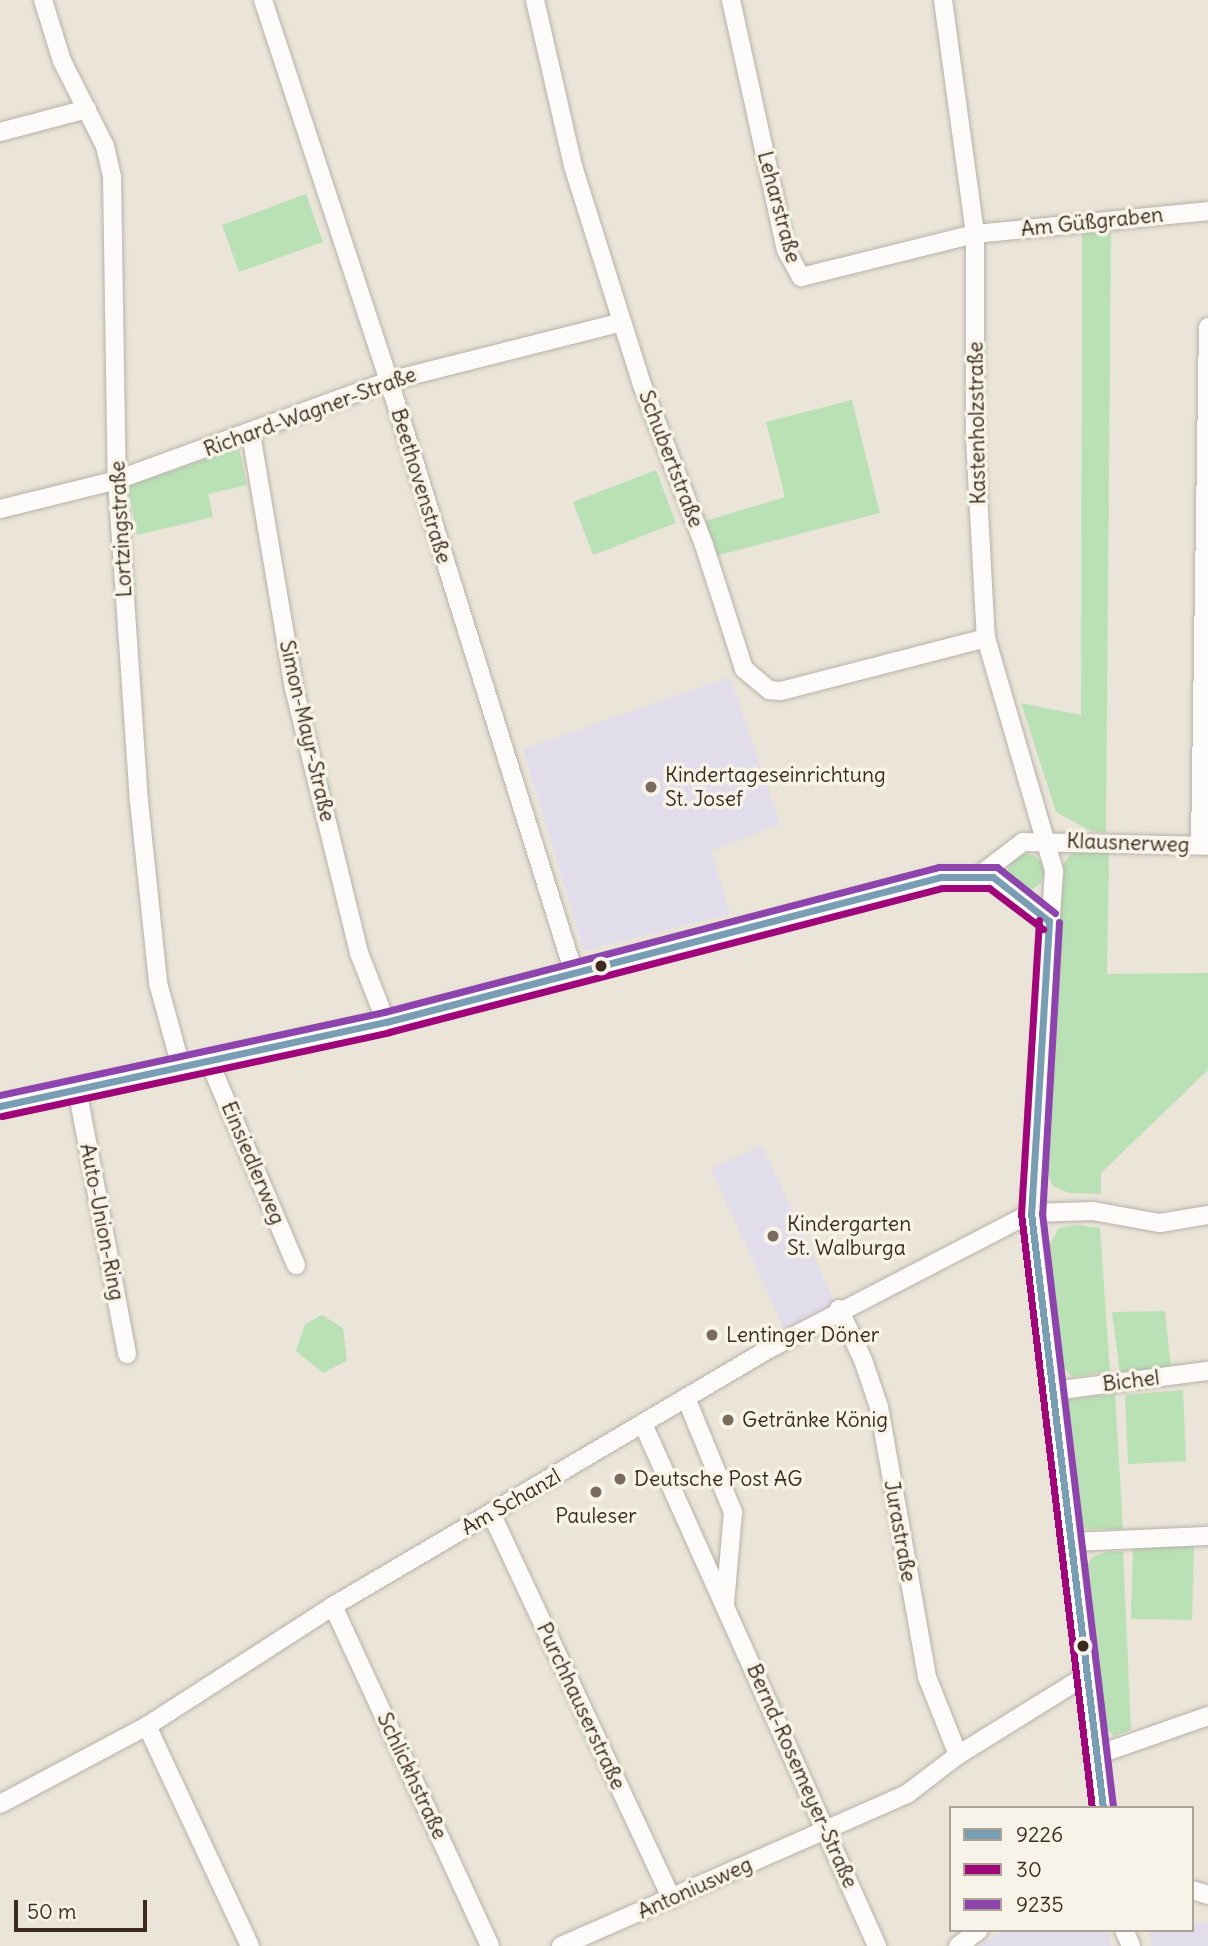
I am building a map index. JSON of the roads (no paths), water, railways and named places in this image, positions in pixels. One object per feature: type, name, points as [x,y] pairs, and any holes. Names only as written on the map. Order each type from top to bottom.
[{"type":"street","name":"Lortzingstraße","points":[[43,0],[62,61],[105,146],[112,177],[117,480],[139,801],[158,983],[181,1067]]},
{"type":"street","name":"Beethovenstraße","points":[[263,0],[389,381],[574,973]]},
{"type":"street","name":"Schubertstraße","points":[[535,0],[573,166],[622,322],[744,669],[755,682],[781,691],[986,638]]},
{"type":"street","name":"Leharstraße","points":[[731,0],[786,250],[801,278],[975,234]]},
{"type":"street","name":"Kastenholzstraße","points":[[943,0],[975,234],[975,438],[986,638],[1048,839]]},
{"type":"street","points":[[0,132],[87,109]]},
{"type":"street","name":"Am Güßgraben","points":[[975,234],[1208,211]]},
{"type":"street","name":"Richard-Wagner-Straße","points":[[0,509],[117,480],[251,434],[389,381],[622,322]]},
{"type":"street","points":[[1204,846],[1208,327]]},
{"type":"street","name":"Simon-Mayr-Straße","points":[[251,434],[294,688],[359,953],[386,1022]]},
{"type":"street","points":[[981,874],[1023,842],[1048,839],[1054,871],[1048,921],[1031,1213],[1087,1675],[1094,1756],[1103,1806]]},
{"type":"street","name":"Klausnerweg","points":[[1048,839],[1204,846]]},
{"type":"street","points":[[0,1106],[386,1022],[941,877],[981,874],[1008,887],[1048,921]]},
{"type":"street","name":"Einsiedlerweg","points":[[209,1061],[296,1265]]},
{"type":"street","name":"Auto-Union-Ring","points":[[77,1089],[127,1354]]},
{"type":"street","points":[[1031,1213],[1093,1211],[1160,1223],[1208,1215]]},
{"type":"street","name":"Am Schanzl","points":[[0,1804],[147,1726],[334,1606],[839,1309],[1031,1213]]},
{"type":"street","name":"Jurastraße","points":[[839,1309],[863,1360],[879,1407],[927,1677],[958,1755]]},
{"type":"street","name":"Bichel","points":[[1053,1391],[1208,1371]]},
{"type":"street","name":"Bernd-Rosemeyer-Straße","points":[[686,1398],[733,1512],[725,1606]]},
{"type":"street","name":"Bernd-Rosemeyer-Straße","points":[[643,1424],[828,1829],[877,1946]]},
{"type":"street","name":"Purchhauserstraße","points":[[491,1513],[672,1899]]},
{"type":"street","points":[[1070,1542],[1208,1536]]},
{"type":"street","name":"Schlickhstraße","points":[[334,1606],[490,1946]]},
{"type":"street","points":[[828,1829],[907,1794],[958,1755],[1087,1675]]},
{"type":"street","points":[[1094,1756],[1208,1716]]},
{"type":"street","points":[[147,1726],[250,1946]]},
{"type":"street","name":"Antoniusweg","points":[[572,1944],[828,1829]]},
{"type":"street","points":[[958,1946],[976,1932]]},
{"type":"place","name":"Kindertageseinrichtung St. Josef","points":[[651,787]]},
{"type":"place","name":"Kindergarten St. Walburga","points":[[773,1236]]},
{"type":"place","name":"Lentinger Döner","points":[[712,1335]]},
{"type":"place","name":"Getränke König","points":[[728,1420]]},
{"type":"place","name":"Deutsche Post AG","points":[[620,1479]]},
{"type":"place","name":"Pauleser","points":[[596,1492]]}]
